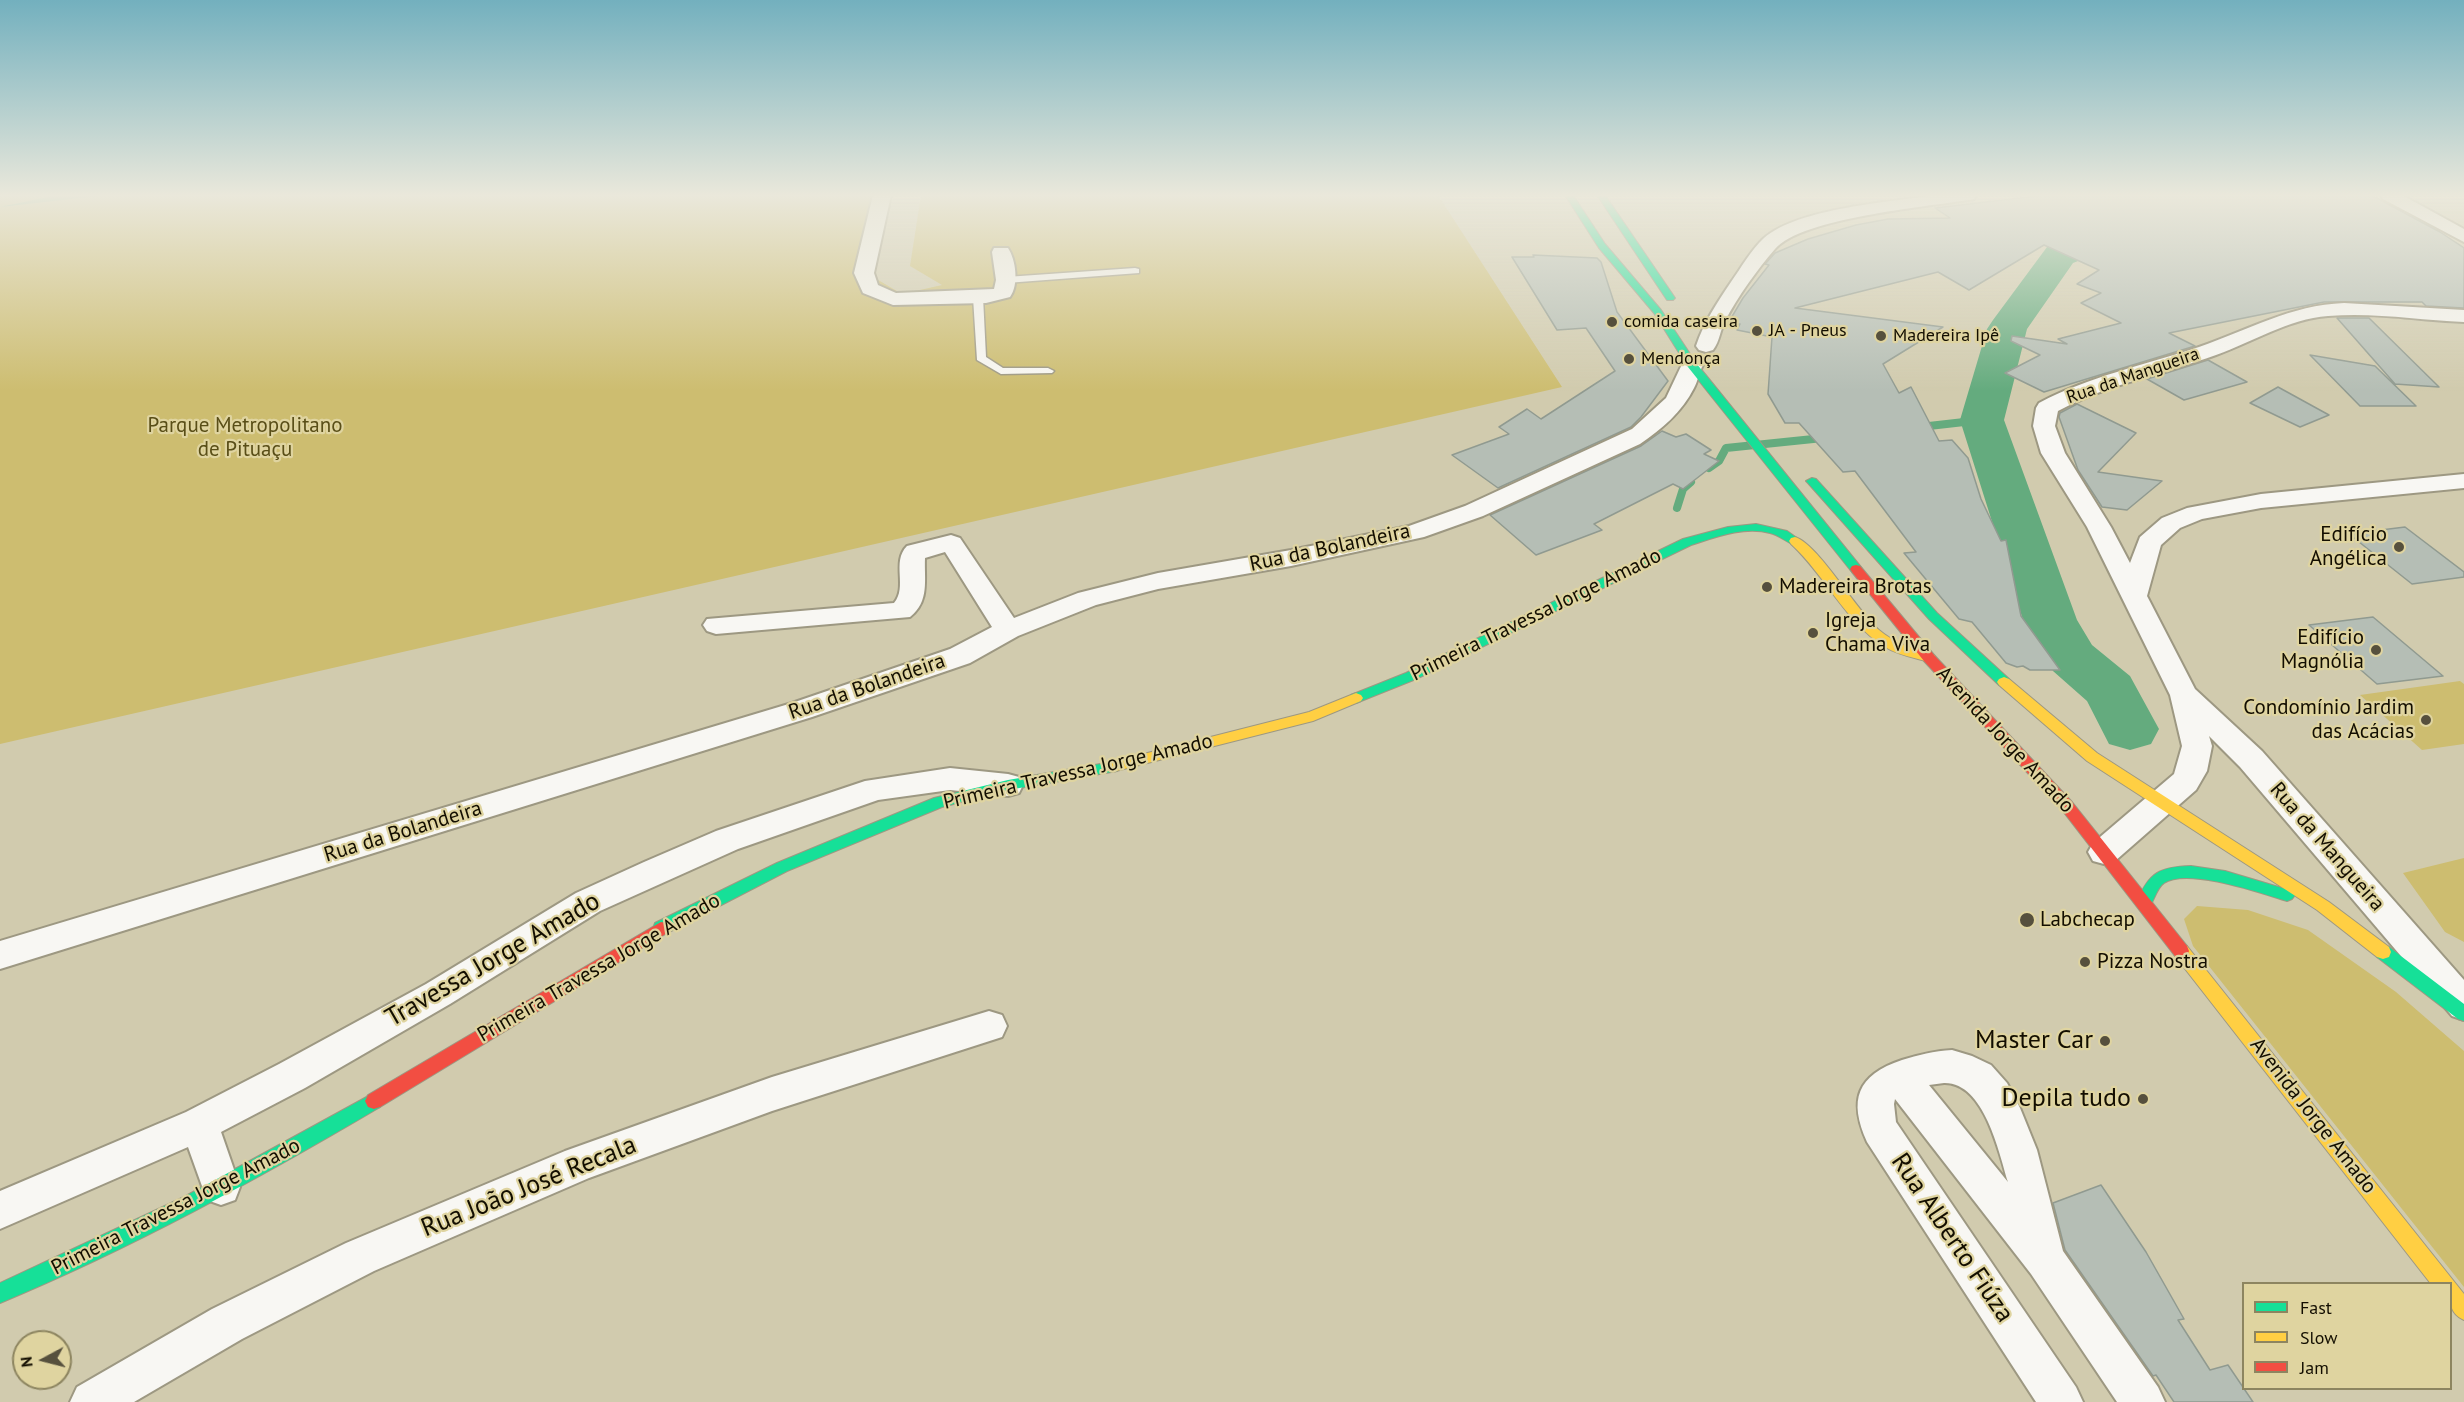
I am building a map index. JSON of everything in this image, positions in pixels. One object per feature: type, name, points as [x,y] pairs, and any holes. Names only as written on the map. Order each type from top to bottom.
[{"type":"main road","name":"Avenida Jorge Amado","points":[[1614,260],[1658,312],[1705,356]]},
{"type":"main road","points":[[1645,260],[1679,311],[1658,312]]},
{"type":"main road","name":"Avenida Jorge Amado","points":[[1693,328],[1728,411],[1929,658],[2067,806],[2442,1282]]},
{"type":"main road","name":"Avenida Jorge Amado","points":[[1804,472],[1933,616],[1976,657],[2092,757],[2323,906],[2464,1014]]},
{"type":"main road","name":"Primeira Travessa Jorge Amado","points":[[0,1293],[76,1260],[308,1141],[688,912],[854,836],[939,802],[1008,785],[1101,770],[1313,717],[1411,676],[1688,542],[1716,531],[1737,527],[1765,527],[1785,531],[1799,540],[1869,628],[1889,644],[1929,658]]},
{"type":"main road","points":[[2145,902],[2153,883],[2165,875],[2196,874],[2236,879],[2323,906]]},
{"type":"main road","points":[[2452,1293],[2464,1310]]},
{"type":"street","points":[[867,260],[864,273],[870,289],[893,299],[978,297],[1003,293],[1006,280],[1003,260]]},
{"type":"street","name":"Rua da Bolandeira","points":[[0,955],[802,710],[960,656],[1008,630],[1088,599],[1158,581],[1355,546],[1415,532],[1474,511],[1632,439],[1650,427],[1670,407],[1686,384],[1685,376],[1705,356],[1714,322],[1756,260]]},
{"type":"street","name":"Rua da Mangueira","points":[[2104,852],[2185,782],[2192,771],[2197,746],[2184,695],[2099,527],[2054,453],[2044,426],[2047,408],[2066,397],[2096,386],[2213,349],[2311,313],[2350,310],[2464,316]]},
{"type":"street","points":[[2134,595],[2149,542],[2171,523],[2196,513],[2261,501],[2464,481]]},
{"type":"street","points":[[716,625],[902,611],[909,605],[912,597],[912,556],[916,552],[951,543],[1008,630]]},
{"type":"street","name":"Rua da Mangueira","points":[[2184,695],[2251,759],[2464,1005]]},
{"type":"street","name":"Travessa Jorge Amado","points":[[0,1210],[199,1124],[292,1076],[438,994],[588,902],[727,840],[876,789],[950,779],[1008,785]]},
{"type":"street","name":"Rua João José Recala","points":[[92,1402],[227,1324],[360,1257],[579,1164],[772,1094],[989,1026]]},
{"type":"street","name":"Rua Alberto Fiúza","points":[[2045,1260],[2011,1129],[1989,1087],[1975,1073],[1959,1067],[1940,1067],[1900,1077],[1882,1087],[1876,1097],[1874,1111],[1880,1130],[2061,1402]]},
{"type":"street","name":"Rua Alberto Fiúza","points":[[1900,1077],[2045,1260],[2143,1402]]},
{"type":"street","points":[[199,1124],[221,1187]]},
{"type":"lane","points":[[1006,280],[1135,271]]},
{"type":"lane","points":[[978,297],[981,358],[1001,371],[1048,371]]},
{"type":"green space","name":"Parque Metropolitano de Pituaçu","points":[[0,260],[870,260],[868,274],[902,294],[942,285],[910,266],[911,260],[1480,260],[1562,387],[0,744]]},
{"type":"green space","name":"Condomínio Jardim das Acácias","points":[[2460,681],[2464,684],[2464,744],[2422,750],[2360,695]]},
{"type":"green space","points":[[2464,858],[2464,942],[2445,932],[2403,873]]},
{"type":"green space","points":[[2197,906],[2248,910],[2308,930],[2396,992],[2464,1051],[2464,1287],[2193,946],[2184,919]]},
{"type":"building","points":[[1514,260],[1599,260],[1617,312],[1668,381],[1631,427],[1498,488],[1452,455],[1509,434],[1499,427],[1527,409],[1541,419],[1615,371],[1586,328],[1557,330]]},
{"type":"building","points":[[1768,260],[2018,260],[1969,290],[1938,272],[1795,308],[1943,327],[1883,364],[1899,393],[1911,387],[1939,441],[1952,440],[1968,458],[1981,499],[2001,541],[2006,540],[2021,616],[2060,670],[2030,670],[2023,666],[2017,667],[2006,663],[1972,622],[1959,619],[1904,553],[1916,552],[1855,471],[1843,472],[1799,423],[1785,423],[1768,394],[1772,337],[1737,330],[1740,324],[1727,325],[1743,298],[1769,265],[1765,264]]},
{"type":"building","points":[[2078,260],[2464,260],[2464,308],[2426,306],[2422,302],[2324,302],[2169,333],[2195,346],[2044,392],[2005,373],[2040,355],[2011,341],[2012,336],[2067,344],[2058,339],[2121,323],[2081,303],[2101,293],[2077,284],[2099,270]]},
{"type":"building","points":[[2337,318],[2369,318],[2439,387],[2395,384]]},
{"type":"building","points":[[2310,355],[2375,366],[2416,406],[2360,406]]},
{"type":"building","points":[[2208,360],[2247,382],[2184,400],[2147,379]]},
{"type":"building","points":[[2278,387],[2329,415],[2300,427],[2250,403]]},
{"type":"building","points":[[2077,404],[2136,433],[2098,472],[2162,481],[2127,510],[2102,507],[2078,470],[2059,417],[2060,413]]},
{"type":"building","points":[[1662,431],[1676,437],[1686,434],[1711,450],[1704,454],[1719,461],[1683,489],[1673,484],[1594,524],[1602,530],[1536,555],[1490,515],[1641,446]]},
{"type":"building","name":"Edifício Angélica","points":[[2405,527],[2464,572],[2464,577],[2412,584],[2349,534]]},
{"type":"building","name":"Edifício Magnólia","points":[[2373,617],[2443,676],[2377,684],[2309,625]]},
{"type":"building","points":[[2101,1185],[2146,1252],[2184,1319],[2178,1320],[2210,1370],[2228,1365],[2242,1386],[2242,1390],[2245,1390],[2253,1402],[2174,1402],[2156,1375],[2153,1376],[2065,1250],[2053,1203]]},
{"type":"waterway","points":[[2056,260],[2007,329],[1982,420],[2050,620],[2072,658],[2110,690],[2130,729]]},
{"type":"waterway","points":[[1920,427],[1982,420]]},
{"type":"waterway","points":[[1709,468],[1719,461],[1726,448],[1823,438]]},
{"type":"waterway","points":[[1677,508],[1683,489],[1691,482]]},
{"type":"traffic: fast","points":[[1614,260],[1658,312],[1692,365],[1856,569]]},
{"type":"traffic: fast","points":[[1645,260],[1670,298]]},
{"type":"traffic: fast","points":[[1812,481],[1933,616],[2004,682]]},
{"type":"traffic: fast","points":[[1356,698],[1411,676],[1687,542],[1728,530],[1756,527],[1783,533],[1795,541]]},
{"type":"traffic: fast","points":[[661,928],[782,867],[939,802],[1008,785],[1112,767]]},
{"type":"traffic: fast","points":[[2145,902],[2152,887],[2163,876],[2191,872],[2225,877],[2287,895]]},
{"type":"traffic: fast","points":[[2383,952],[2464,1014]]},
{"type":"traffic: fast","points":[[0,1293],[96,1250],[190,1203],[283,1154],[374,1101]]},
{"type":"traffic: slow","points":[[1795,541],[1808,553],[1851,608],[1875,634],[1890,644],[1929,658]]},
{"type":"traffic: slow","points":[[2004,682],[2092,757],[2323,906],[2383,952]]},
{"type":"traffic: slow","points":[[1112,767],[1313,716],[1356,698]]},
{"type":"traffic: slow","points":[[2181,951],[2442,1282]]},
{"type":"traffic: slow","points":[[2452,1295],[2464,1310]]},
{"type":"traffic: jam","points":[[1856,569],[1929,658],[2067,806],[2181,951]]},
{"type":"traffic: jam","points":[[374,1101],[661,928]]},
{"type":"place","name":"comida caseira","points":[[1612,322]]},
{"type":"place","name":"JA - Pneus","points":[[1757,331]]},
{"type":"place","name":"Madereira Ipê","points":[[1881,336]]},
{"type":"place","name":"Mendonça","points":[[1629,359]]},
{"type":"place","name":"Edifício Angélica","points":[[2399,547]]},
{"type":"place","name":"Madereira Brotas","points":[[1767,587]]},
{"type":"place","name":"Igreja Chama Viva","points":[[1813,633]]},
{"type":"place","name":"Edifício Magnólia","points":[[2376,650]]},
{"type":"place","name":"Condomínio Jardim das Acácias","points":[[2426,720]]},
{"type":"place","name":"Labchecap","points":[[2027,920]]},
{"type":"place","name":"Pizza Nostra","points":[[2085,962]]},
{"type":"place","name":"Master Car","points":[[2105,1041]]},
{"type":"place","name":"Depila tudo","points":[[2143,1099]]}]
